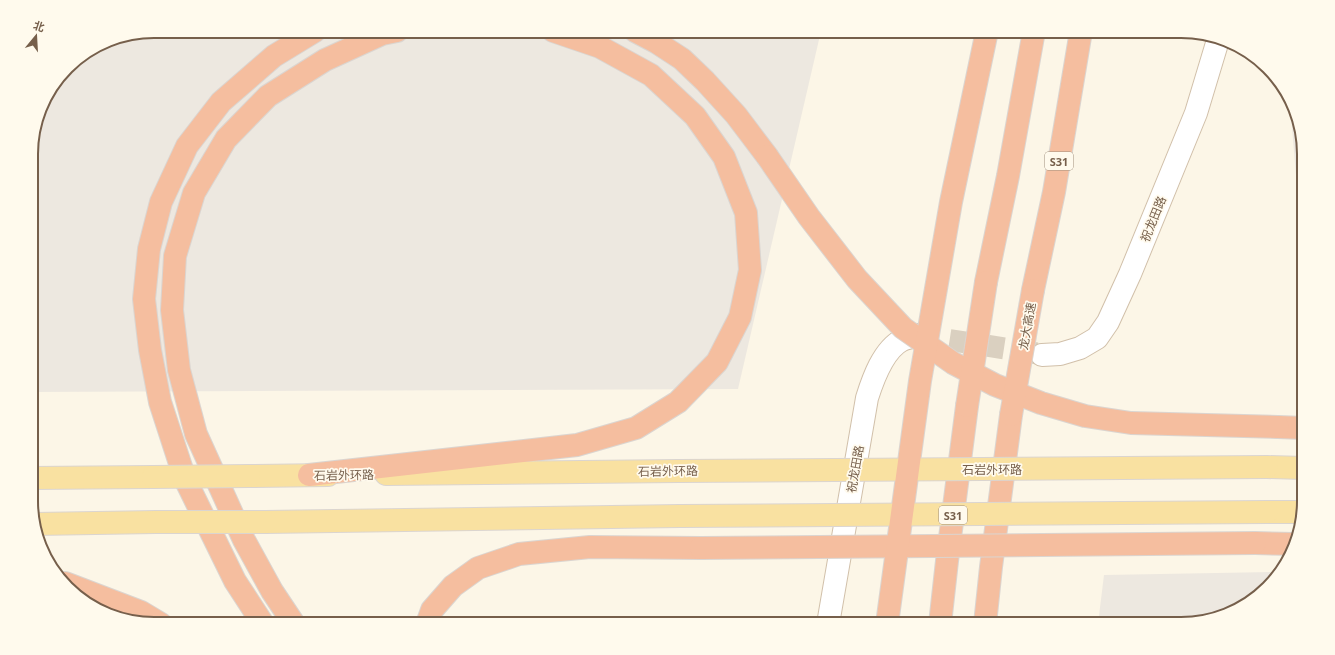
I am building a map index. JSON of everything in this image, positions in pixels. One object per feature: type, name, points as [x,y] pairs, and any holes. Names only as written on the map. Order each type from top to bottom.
[{"type":"highway","points":[[258,617],[235,581],[186,479],[160,402],[150,350],[144,299],[150,249],[161,202],[187,146],[221,102],[274,56],[304,38]]},
{"type":"highway","points":[[289,617],[272,591],[244,540],[196,434],[179,370],[172,310],[175,256],[194,193],[226,139],[268,96],[325,60],[373,38]]},
{"type":"highway","points":[[309,475],[577,445],[636,428],[678,402],[717,362],[740,317],[750,270],[746,212],[724,157],[695,116],[651,75],[600,47],[574,38]]},
{"type":"highway","points":[[648,38],[682,59],[705,81],[736,115],[767,156],[809,217],[857,279],[903,328],[953,363],[995,385],[1041,403],[1085,416],[1131,423],[1297,428]]},
{"type":"highway","points":[[888,617],[920,381],[951,202],[986,38]]},
{"type":"highway","name":"S31","points":[[941,617],[967,406],[986,282],[1008,176],[1033,38]]},
{"type":"highway","name":"龙大高速","points":[[986,617],[1011,415],[1033,290],[1054,192],[1080,38]]},
{"type":"highway","points":[[430,617],[432,610],[453,586],[478,568],[520,554],[590,547],[701,548],[1289,544]]},
{"type":"highway","points":[[77,588],[141,612],[149,617]]},
{"type":"main road","name":"石岩外环路","points":[[38,478],[679,471],[1297,468]]},
{"type":"main road","points":[[41,524],[680,516],[1297,512]]},
{"type":"street","name":"祝龙田路","points":[[1042,354],[1060,354],[1080,348],[1098,338],[1108,322],[1130,274],[1196,113],[1217,44]]},
{"type":"street","name":"祝龙田路","points":[[829,617],[867,398],[876,372],[888,353],[901,341],[917,335]]},
{"type":"shaded area","points":[[146,38],[819,38],[738,389],[38,392],[38,146],[40,131],[47,109],[62,83],[83,62],[109,47],[131,40]]},
{"type":"shaded area","points":[[1291,119],[1296,139],[1297,187]]},
{"type":"shaded area","points":[[1272,572],[1258,588],[1232,605],[1204,615],[1189,617],[1099,617],[1104,575]]},
{"type":"tunnel","points":[[917,335],[1041,354]]}]
